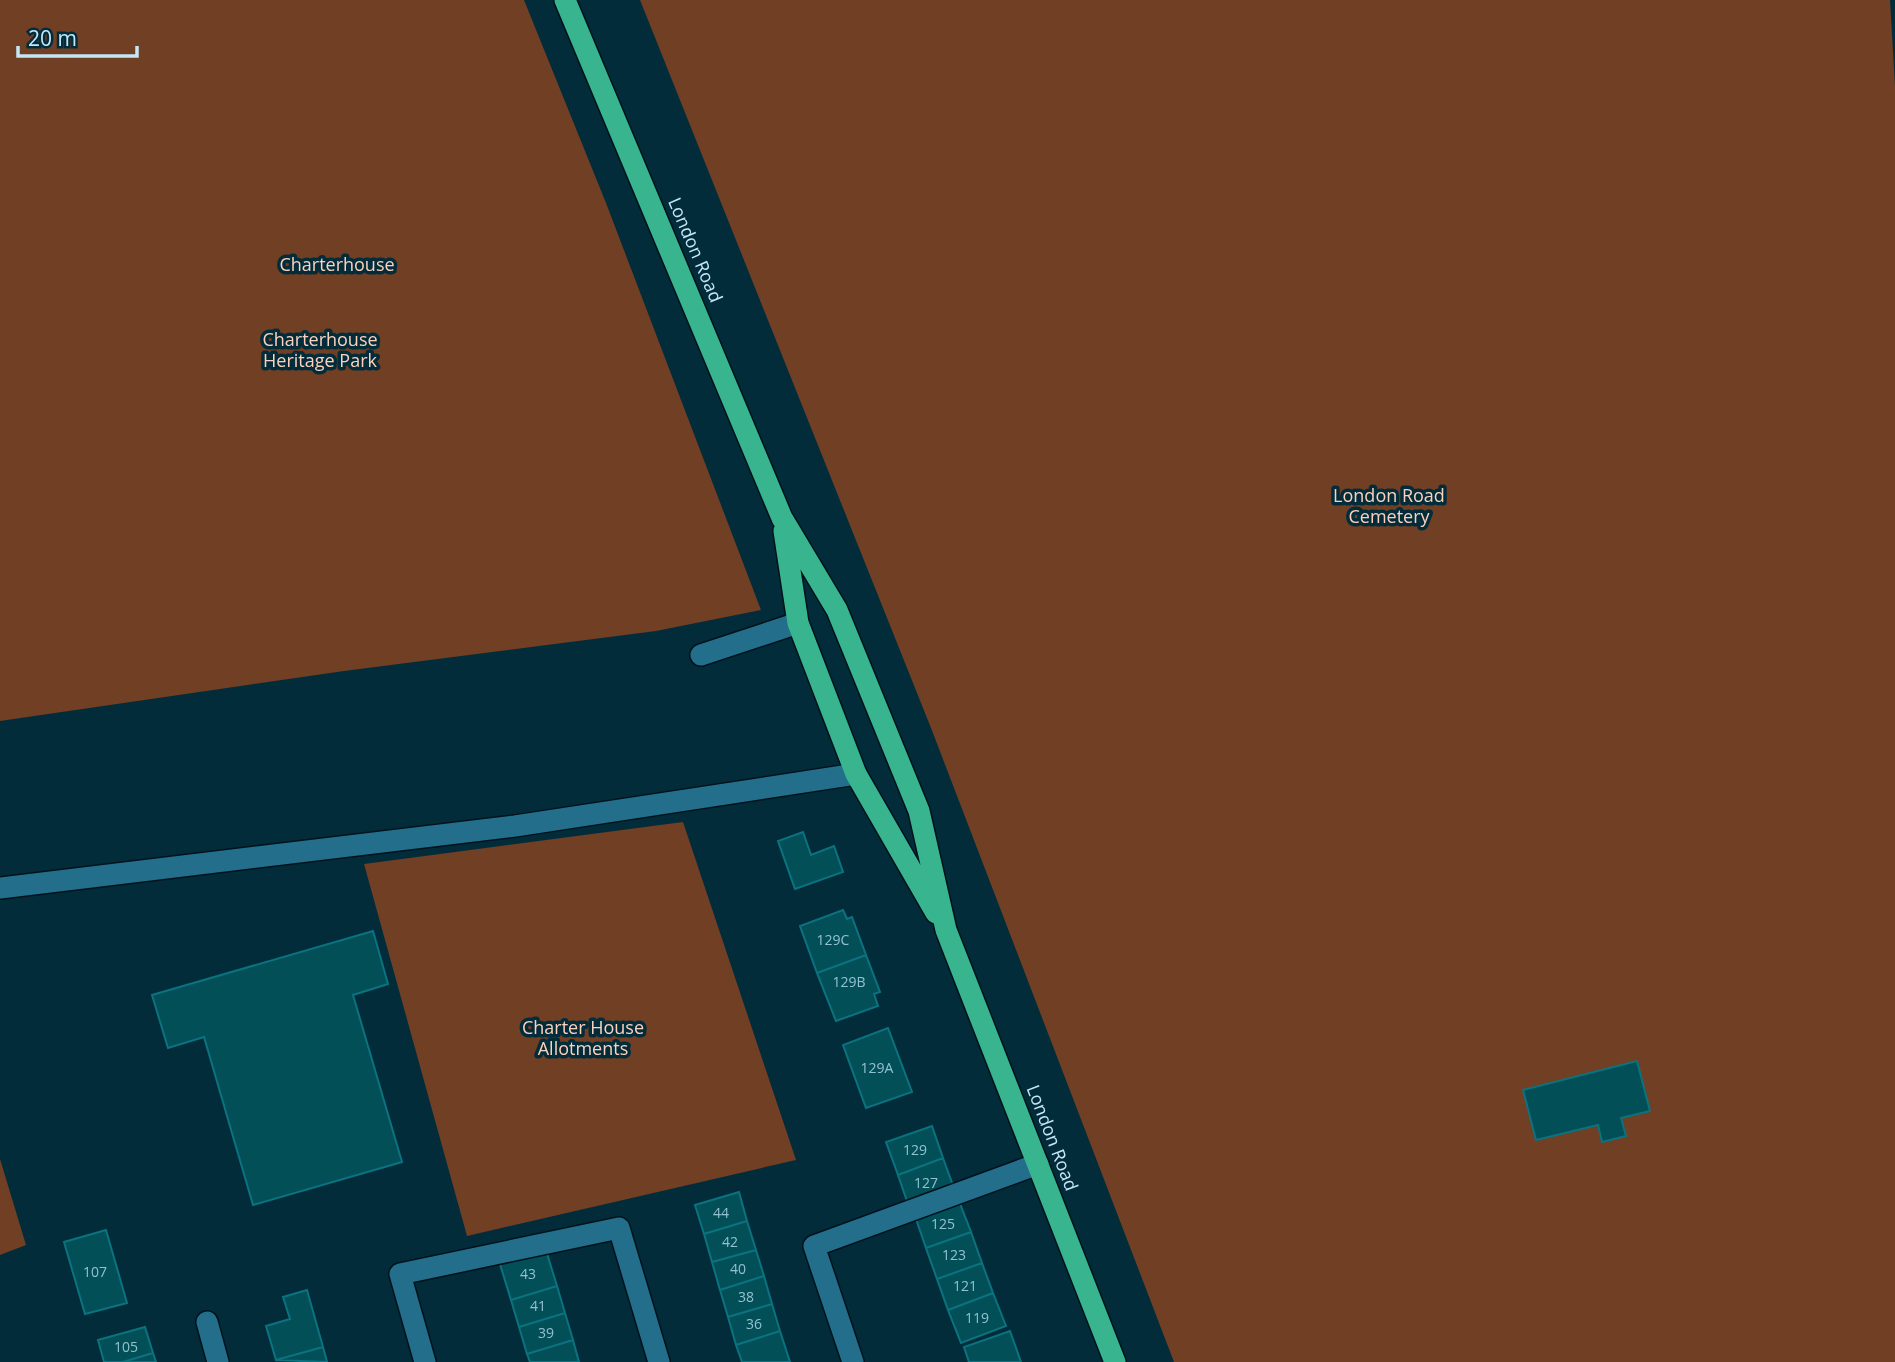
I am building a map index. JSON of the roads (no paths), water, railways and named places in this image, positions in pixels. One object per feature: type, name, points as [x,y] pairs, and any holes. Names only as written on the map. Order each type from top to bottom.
[{"type":"highway","name":"London Road","points":[[565,0],[782,518],[837,610],[919,811],[946,930]]},
{"type":"highway","name":"London Road","points":[[782,518],[798,623],[856,774],[946,930],[1115,1362]]},
{"type":"street","points":[[701,655],[798,623]]},
{"type":"street","points":[[0,888],[503,827],[856,774]]},
{"type":"street","points":[[853,1362],[814,1246],[1038,1164]]},
{"type":"street","points":[[425,1362],[400,1274],[619,1228],[659,1362]]},
{"type":"street","points":[[206,1322],[218,1362]]},
{"type":"park label","name":"Charterhouse","points":[[337,265]]},
{"type":"park label","name":"Charterhouse Heritage Park","points":[[320,350]]},
{"type":"park label","name":"London Road Cemetery","points":[[1389,506]]},
{"type":"park label","name":"Charter House Allotments","points":[[583,1038]]}]
